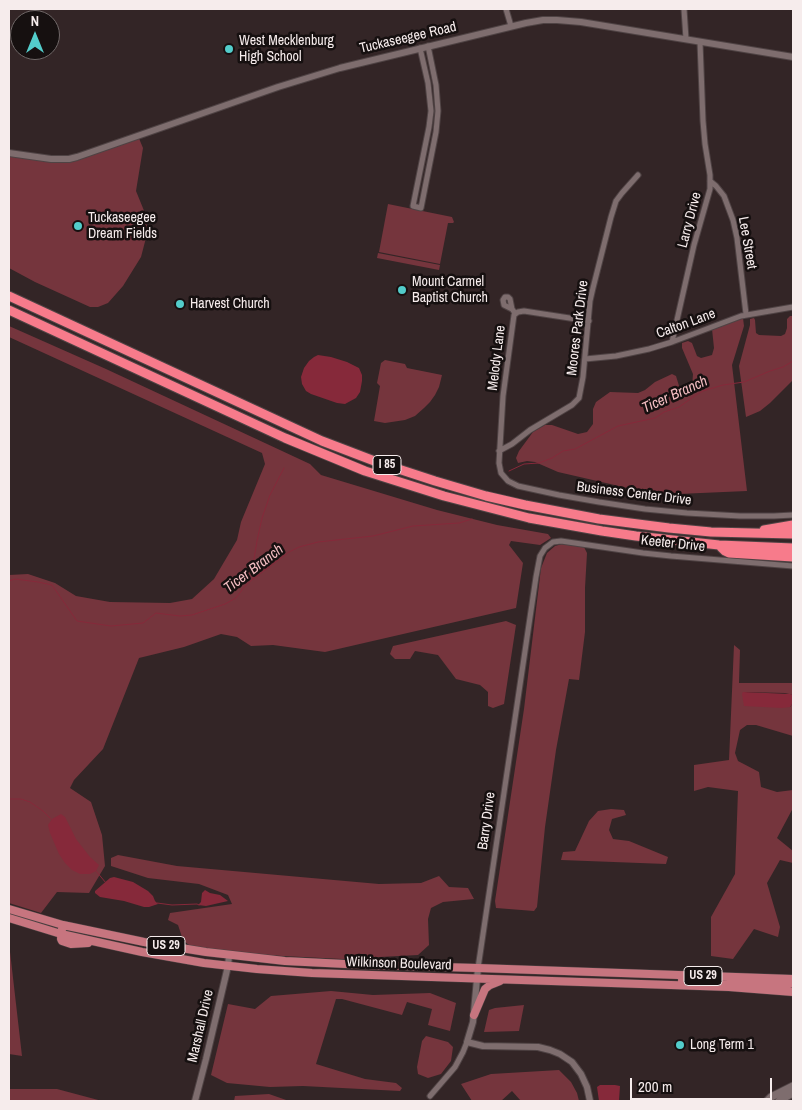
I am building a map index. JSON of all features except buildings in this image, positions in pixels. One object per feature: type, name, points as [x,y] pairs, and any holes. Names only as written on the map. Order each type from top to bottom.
[{"type":"highway","name":"I 85","points":[[9,296],[282,423],[354,453],[417,476],[515,503],[599,519],[669,528],[793,534]]},
{"type":"highway","name":"I 85","points":[[9,310],[285,438],[349,465],[404,484],[496,510],[561,524],[636,536],[719,545],[793,548]]},
{"type":"highway","points":[[745,533],[793,525]]},
{"type":"highway","points":[[719,545],[728,553],[793,557]]},
{"type":"main road","name":"Wilkinson Boulevard","points":[[9,909],[63,925],[151,944],[229,956],[310,963],[791,977]]},
{"type":"main road","points":[[9,918],[61,934],[63,925]]},
{"type":"main road","name":"Wilkinson Boulevard","points":[[61,934],[61,939],[65,943],[71,944],[100,943],[152,954],[228,966],[312,973],[748,988],[793,992]]},
{"type":"main road","points":[[474,1015],[485,990],[495,982],[504,980]]},
{"type":"main road","points":[[671,985],[682,980],[793,983]]},
{"type":"main road","points":[[767,1101],[793,1086]]},
{"type":"main road","points":[[779,1101],[793,1093]]},
{"type":"street","points":[[506,9],[511,26]]},
{"type":"street","points":[[684,9],[686,39]]},
{"type":"street","name":"Tuckaseegee Road","points":[[9,153],[51,159],[69,159],[302,79],[357,63],[543,20],[566,20],[793,57]]},
{"type":"street","name":"Larry Drive","points":[[672,342],[699,226],[710,190],[703,129],[700,42]]},
{"type":"street","points":[[424,47],[435,79],[438,111],[436,132],[421,208],[413,206],[431,111],[424,47]]},
{"type":"street","name":"Moores Park Drive","points":[[499,451],[530,430],[564,411],[577,400],[585,359],[592,288],[616,201],[638,175]]},
{"type":"street","name":"Lee Street","points":[[710,181],[724,196],[733,220],[746,314]]},
{"type":"street","name":"Calton Lane","points":[[585,359],[629,354],[672,342],[746,314],[793,308]]},
{"type":"street","name":"Melody Lane","points":[[499,451],[514,311],[589,321]]},
{"type":"street","name":"Business Center Drive","points":[[499,451],[498,463],[504,477],[518,486],[599,502],[687,513],[748,516],[793,514]]},
{"type":"street","name":"Keeter Drive","points":[[551,543],[561,541],[664,556],[793,566]]},
{"type":"street","name":"Barry Drive","points":[[430,1096],[455,1067],[467,1042],[473,1022],[478,968],[536,576],[540,556],[551,543]]},
{"type":"street","name":"Marshall Drive","points":[[195,1101],[229,956]]},
{"type":"street","points":[[467,1042],[482,1046],[538,1047],[560,1054],[572,1062],[580,1074],[587,1087],[590,1101]]},
{"type":"shaded area","name":"Tuckaseegee Dream Fields","points":[[138,136],[143,148],[136,191],[147,218],[147,234],[141,257],[123,286],[108,303],[98,307],[90,307],[9,268],[9,153],[69,159]]},
{"type":"shaded area","points":[[388,204],[452,217],[454,222],[448,223],[440,264],[379,252]]},
{"type":"shaded area","points":[[378,253],[440,265],[439,270],[377,258]]},
{"type":"shaded area","points":[[793,316],[793,380],[760,411],[746,417],[739,366],[750,319],[754,318],[756,333],[759,335],[781,336],[785,334],[787,319]]},
{"type":"shaded area","points":[[743,318],[744,326],[732,365],[747,491],[678,494],[645,492],[558,472],[535,462],[518,463],[516,458],[519,451],[533,432],[545,425],[552,425],[578,434],[587,432],[593,424],[593,409],[596,402],[610,392],[638,393],[672,374],[676,376],[680,389],[687,390],[692,387],[693,374],[682,348],[682,343],[688,341],[692,343],[697,356],[701,358],[712,355],[714,348],[712,329]]},
{"type":"shaded area","points":[[9,326],[310,464],[321,475],[437,510],[497,525],[548,534],[551,538],[540,545],[511,541],[509,545],[523,563],[516,608],[325,652],[273,645],[251,646],[237,637],[221,634],[184,647],[139,658],[103,749],[74,780],[70,788],[91,802],[102,835],[105,866],[89,893],[57,892],[41,913],[9,903],[9,575],[28,574],[55,583],[76,596],[110,602],[170,603],[192,599],[214,579],[237,540],[241,522],[265,464],[262,453],[9,337]]},
{"type":"shaded area","points":[[318,355],[347,362],[359,368],[362,381],[360,392],[356,398],[345,404],[337,403],[306,391],[301,377],[304,368],[309,361]]},
{"type":"shaded area","points":[[385,360],[405,364],[407,368],[442,375],[435,395],[415,416],[405,420],[385,423],[374,421],[380,386],[377,383],[381,363]]},
{"type":"shaded area","points":[[562,544],[584,547],[587,553],[585,632],[579,680],[569,679],[545,827],[537,907],[534,911],[496,908],[495,901],[524,709],[541,568],[547,553],[555,546]]},
{"type":"shaded area","points":[[506,621],[516,625],[504,704],[493,708],[488,706],[488,692],[480,685],[456,679],[438,655],[415,651],[410,659],[395,659],[390,654],[393,646]]},
{"type":"shaded area","points":[[734,645],[740,650],[739,683],[793,683],[793,695],[785,693],[744,692],[790,707],[793,703],[793,736],[756,725],[747,725],[740,730],[735,753],[738,761],[759,772],[761,787],[777,792],[793,790],[793,808],[777,838],[793,851],[793,863],[780,860],[767,883],[780,927],[778,937],[754,929],[733,959],[711,956],[711,917],[735,874],[738,791],[708,787],[694,791],[694,765],[729,760]]},
{"type":"shaded area","points":[[743,692],[790,694],[793,695],[793,703],[790,707],[782,708],[744,706]]},
{"type":"shaded area","points":[[624,810],[626,815],[612,819],[609,830],[613,839],[629,841],[668,857],[666,864],[561,860],[563,852],[575,851],[589,821],[598,811]]},
{"type":"shaded area","points":[[61,814],[65,817],[76,839],[99,865],[96,871],[90,874],[80,874],[72,870],[59,854],[48,825],[52,819]]},
{"type":"shaded area","points":[[118,855],[177,866],[379,884],[421,883],[439,876],[449,887],[468,888],[474,899],[443,902],[431,908],[428,919],[429,945],[418,955],[342,959],[263,955],[191,947],[183,940],[178,925],[168,920],[170,913],[232,904],[228,895],[199,884],[148,878],[111,866],[111,858]]},
{"type":"shaded area","points":[[114,877],[133,882],[148,891],[158,904],[144,907],[100,897],[95,893],[110,878]]},
{"type":"shaded area","points":[[205,890],[220,895],[228,901],[206,906],[198,905]]},
{"type":"shaded area","points":[[9,943],[22,1056],[9,1054]]},
{"type":"shaded area","points":[[331,991],[373,995],[430,993],[456,1003],[450,1031],[428,1025],[432,1009],[407,1002],[402,1015],[336,999],[316,1064],[365,1079],[396,1083],[402,1088],[400,1091],[303,1086],[270,1087],[227,1083],[211,1075],[228,1004],[255,1009],[271,996]]},
{"type":"shaded area","points":[[524,1005],[519,1031],[484,1032],[489,1010]]},
{"type":"shaded area","points":[[426,1036],[448,1042],[453,1047],[451,1061],[441,1074],[428,1078],[418,1074],[417,1067],[422,1041]]},
{"type":"shaded area","points":[[559,1070],[571,1082],[579,1101],[521,1101],[512,1091],[501,1101],[472,1101],[461,1084],[491,1074]]},
{"type":"shaded area","points":[[600,1085],[620,1086],[619,1101],[599,1101],[597,1087]]},
{"type":"shaded area","points":[[9,1089],[57,1089],[102,1101],[9,1101]]},
{"type":"shaded area","points":[[269,1094],[289,1101],[234,1101],[235,1096]]},
{"type":"waterway","name":"Ticer Branch","points":[[509,471],[524,464],[539,463],[563,451],[575,449],[618,426],[655,418],[664,412],[679,407],[703,391],[723,385],[744,382],[783,367],[793,361]]},
{"type":"waterway","points":[[253,579],[253,565],[262,518],[270,495],[284,468]]},
{"type":"waterway","name":"Ticer Branch","points":[[9,581],[15,579],[52,585],[77,621],[111,626],[143,623],[156,613],[180,616],[192,615],[225,604],[236,598],[253,579],[289,552],[299,547],[318,542],[373,536],[413,526],[459,523],[472,519]]},
{"type":"waterway","points":[[9,799],[21,799],[30,802],[51,819]]},
{"type":"waterway","points":[[96,871],[106,883]]},
{"type":"waterway","points":[[157,903],[199,905]]},
{"type":"place","name":"West Mecklenburg High School","points":[[229,49]]},
{"type":"place","name":"Tuckaseegee Dream Fields","points":[[78,226]]},
{"type":"place","name":"Mount Carmel Baptist Church","points":[[402,290]]},
{"type":"place","name":"Harvest Church","points":[[180,304]]},
{"type":"place","name":"Long Term 1","points":[[680,1045]]}]
